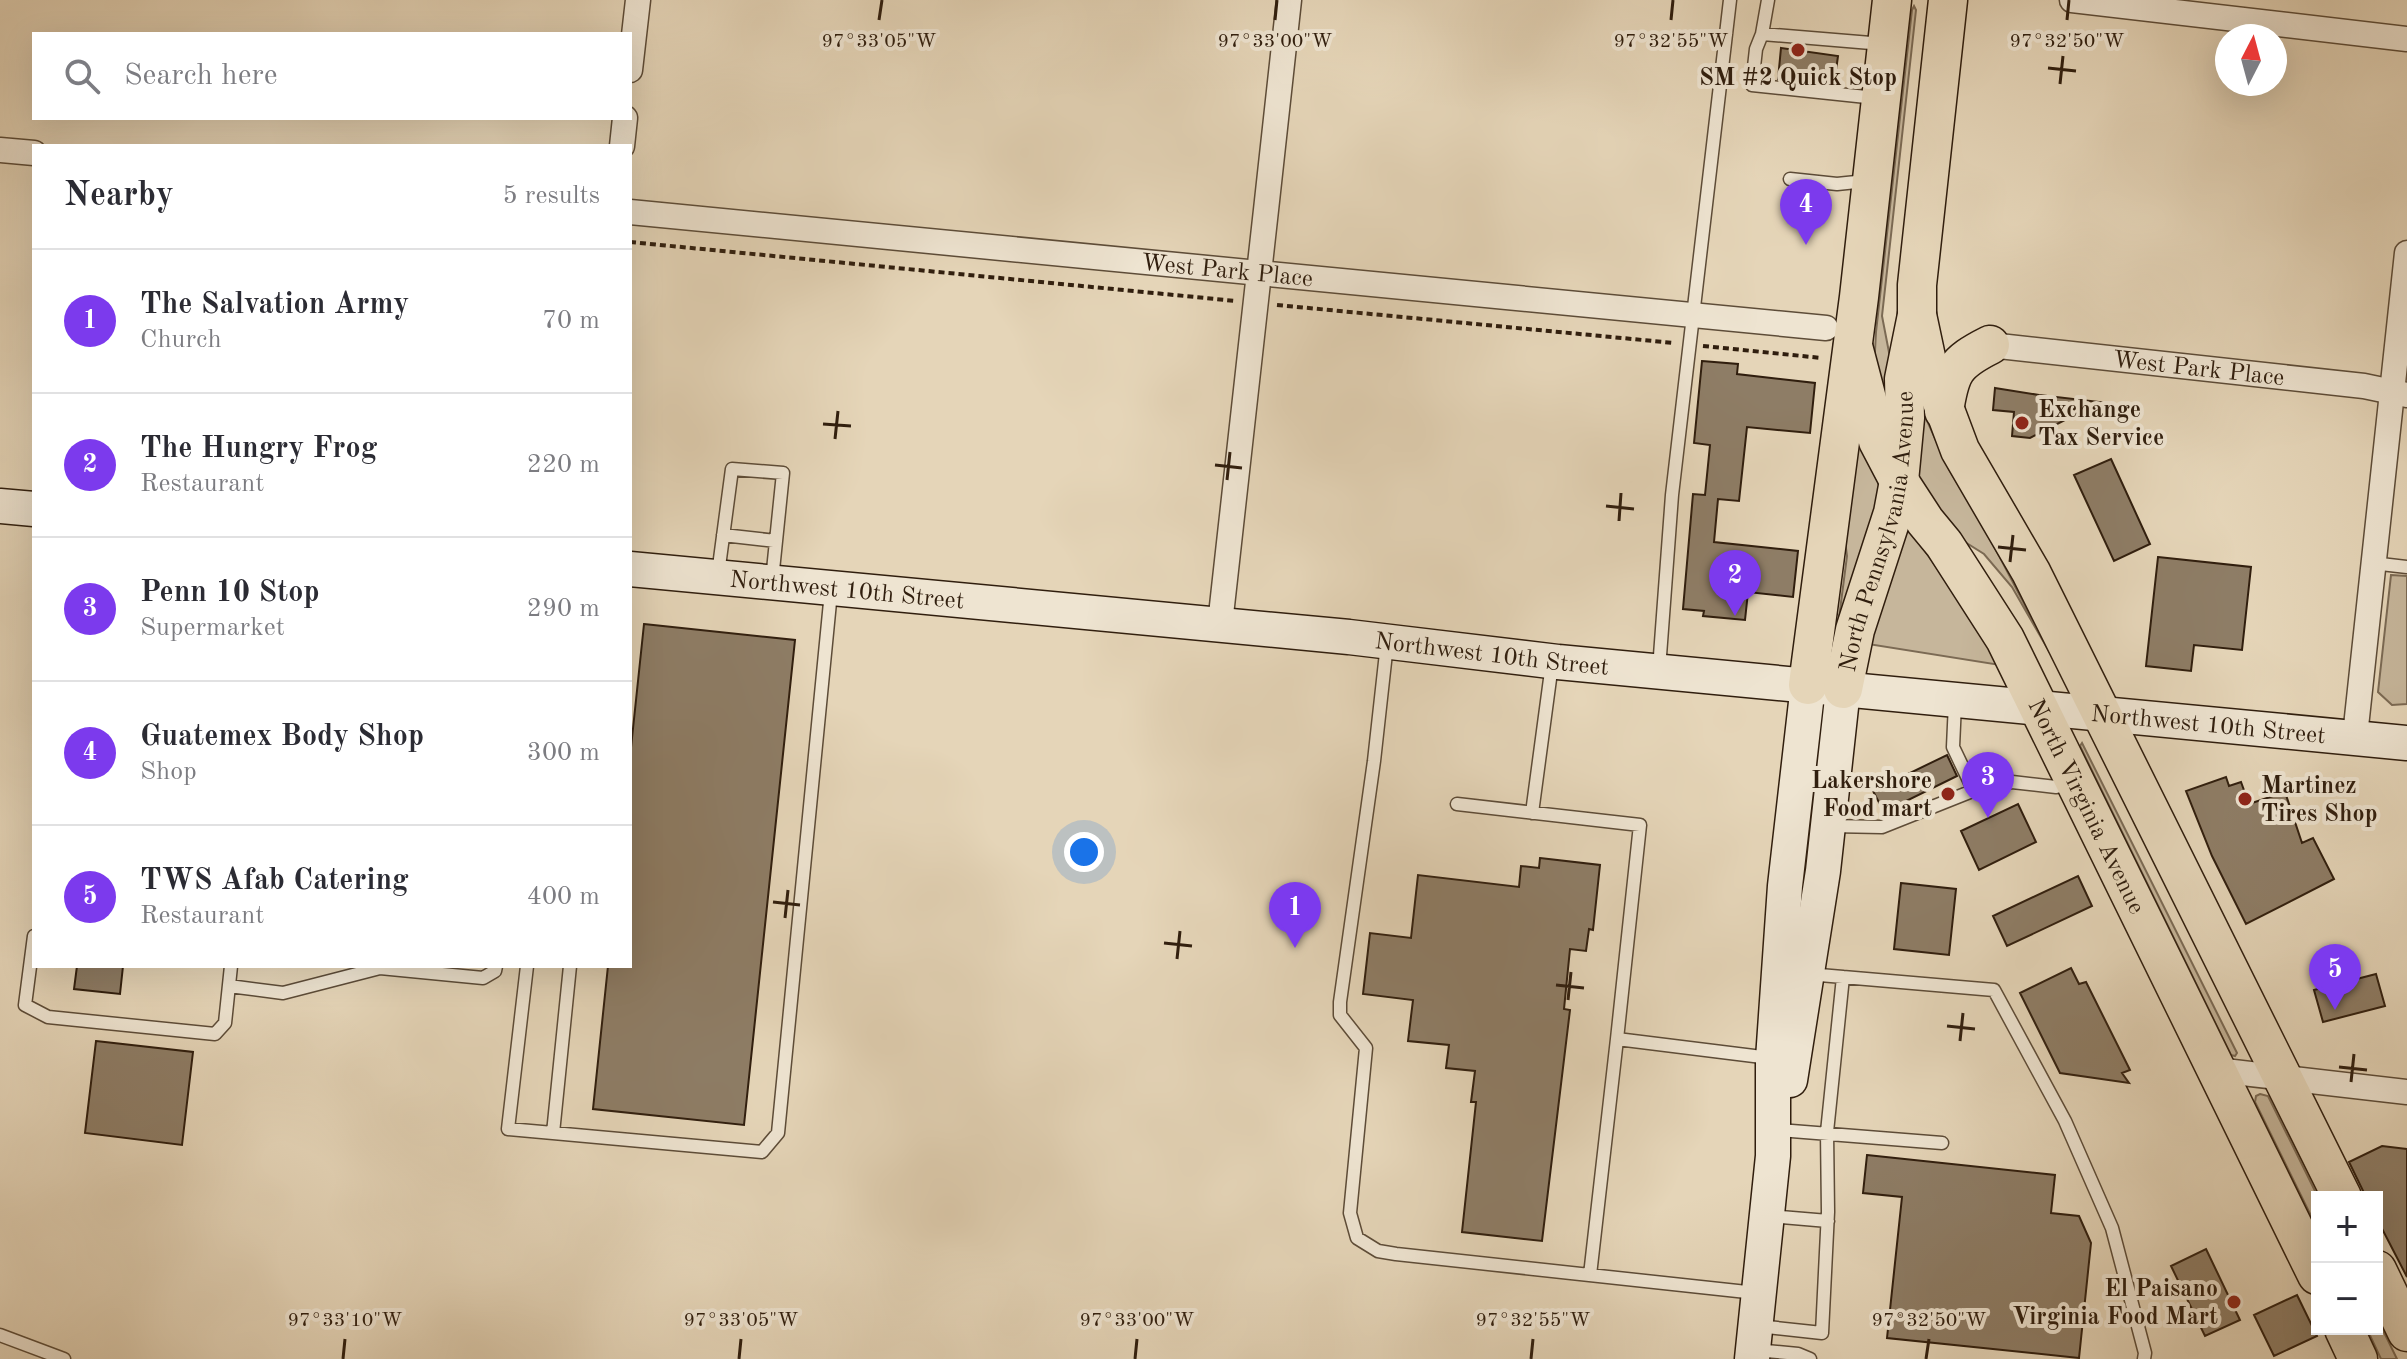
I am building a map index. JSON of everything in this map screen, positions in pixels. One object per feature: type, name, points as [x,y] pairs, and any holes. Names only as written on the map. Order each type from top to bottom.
[{"type":"main road","points":[[1843,350],[1848,312],[1859,297],[1892,0]]},
{"type":"main road","name":"North Pennsylvania Avenue","points":[[1776,1143],[1773,1059],[1785,886],[1826,687],[1855,630],[1893,513],[1899,481],[1905,418],[1904,379],[1917,315],[1917,285],[1948,0]]},
{"type":"main road","points":[[1917,315],[1953,335],[1990,345]]},
{"type":"main road","points":[[1917,315],[1927,362],[1960,450],[2031,572],[2339,1191]]},
{"type":"main road","points":[[1944,411],[1952,372],[1968,356],[1990,345]]},
{"type":"main road","name":"North Pennsylvania Avenue","points":[[1755,1332],[1776,1143],[1795,1062],[1828,826],[1826,687],[1843,350]]},
{"type":"main road","name":"North Virginia Avenue","points":[[1843,350],[1878,441],[1899,481],[1981,599],[2040,707],[2311,1263]]},
{"type":"main road","points":[[0,506],[32,509]]},
{"type":"main road","name":"Northwest 10th Street","points":[[632,569],[1220,624],[1552,661],[2407,743]]},
{"type":"main road","name":"Northwest 10th Street","points":[[2355,736],[2407,731]]},
{"type":"main road","points":[[2383,1282],[2407,1332]]},
{"type":"main road","points":[[2347,1335],[2358,1359]]},
{"type":"street","points":[[632,52],[638,0]]},
{"type":"street","points":[[1220,624],[1289,0]]},
{"type":"street","points":[[2072,0],[2116,2],[2407,39]]},
{"type":"street","points":[[622,144],[625,120]]},
{"type":"street","points":[[0,150],[32,153]]},
{"type":"street","name":"West Park Place","points":[[632,212],[1693,316],[1843,350]]},
{"type":"street","points":[[2355,736],[2372,563],[2400,393],[2407,253]]},
{"type":"street","name":"West Park Place","points":[[1990,345],[2364,386],[2400,393]]},
{"type":"street","points":[[2216,1070],[2407,1092]]},
{"type":"lane","points":[[1659,671],[1672,495],[1730,0]]},
{"type":"lane","points":[[1768,0],[1756,49],[1752,85],[1881,98]]},
{"type":"lane","points":[[1762,34],[1887,45]]},
{"type":"lane","points":[[1790,179],[1837,184],[1872,180]]},
{"type":"lane","points":[[718,578],[732,469],[783,473],[771,584]]},
{"type":"lane","points":[[723,535],[776,541]]},
{"type":"lane","points":[[2372,563],[2407,567]]},
{"type":"lane","points":[[527,968],[508,1129],[762,1152],[778,1133],[832,589]]},
{"type":"lane","points":[[1387,641],[1374,761],[1340,1002],[1340,1015],[1366,1048],[1350,1213],[1357,1238],[1378,1251],[1590,1275],[1755,1332],[1810,1359]]},
{"type":"lane","points":[[1532,813],[1552,661]]},
{"type":"lane","points":[[1955,699],[1953,747],[1974,791]]},
{"type":"lane","points":[[1828,826],[1882,827],[1990,784],[2012,782],[2056,787],[2075,780]]},
{"type":"lane","points":[[1457,804],[1640,825],[1590,1275]]},
{"type":"lane","points":[[32,951],[25,1005],[48,1017],[215,1034],[225,1023],[231,968]]},
{"type":"lane","points":[[229,986],[283,993],[380,968],[483,978],[496,968]]},
{"type":"lane","points":[[553,1133],[570,968]]},
{"type":"lane","points":[[1808,974],[1994,990],[2065,1121],[2112,1228],[2144,1359]]},
{"type":"lane","points":[[1755,1332],[1822,1333],[1828,1221],[1827,1132],[1843,977]]},
{"type":"lane","points":[[1617,1039],[1773,1059]]},
{"type":"lane","points":[[1776,1143],[1827,1132],[1942,1143]]},
{"type":"lane","points":[[1767,1216],[1828,1221]]},
{"type":"lane","points":[[0,1335],[64,1359]]},
{"type":"shaded area","points":[[1914,6],[1916,10],[1882,316],[1893,373],[1882,423],[1874,369],[1876,332]]},
{"type":"shaded area","points":[[1923,412],[1950,471],[1985,529],[2050,653],[2012,587],[1984,554],[1957,537],[1916,490]]},
{"type":"shaded area","points":[[1854,422],[1887,484],[1836,641],[1847,556],[1842,518]]},
{"type":"shaded area","points":[[1903,520],[2006,666],[1868,644]]},
{"type":"shaded area","points":[[2391,575],[2407,576],[2407,704],[2392,705],[2378,692]]},
{"type":"shaded area","points":[[2082,743],[2237,1053],[2235,1056],[2231,1055],[2080,746]]},
{"type":"shaded area","points":[[2256,1096],[2268,1096],[2315,1191],[2311,1191],[2311,1216],[2255,1102]]},
{"type":"shaded area","points":[[2383,1330],[2397,1359],[2381,1359],[2370,1335],[2383,1335]]},
{"type":"building","points":[[1781,48],[1838,56],[1834,85],[1778,79]]},
{"type":"building","points":[[1702,361],[1738,364],[1737,374],[1815,383],[1810,433],[1747,427],[1739,501],[1718,499],[1714,542],[1798,551],[1793,597],[1748,592],[1745,620],[1703,616],[1704,611],[1683,609],[1693,494],[1705,495],[1710,445],[1694,443]]},
{"type":"building","points":[[1995,388],[2100,402],[2030,438],[2012,436],[2014,412],[1993,410]]},
{"type":"building","points":[[2111,459],[2150,544],[2114,561],[2074,475]]},
{"type":"building","points":[[2158,557],[2251,567],[2242,650],[2194,645],[2191,671],[2146,666]]},
{"type":"building","points":[[644,624],[795,640],[744,1125],[593,1109],[608,968],[632,968],[632,738]]},
{"type":"building","points":[[1947,755],[1957,776],[1884,812],[1873,791]]},
{"type":"building","points":[[2226,777],[2229,786],[2241,782],[2249,804],[2285,792],[2302,843],[2313,838],[2334,879],[2246,924],[2212,856],[2186,791]]},
{"type":"building","points":[[2018,804],[2036,842],[1979,870],[1961,831]]},
{"type":"building","points":[[1540,858],[1600,865],[1593,930],[1589,929],[1586,951],[1570,949],[1564,1009],[1570,1010],[1542,1241],[1462,1232],[1476,1102],[1471,1102],[1475,1071],[1446,1068],[1449,1045],[1408,1041],[1413,1000],[1363,994],[1370,933],[1411,938],[1418,875],[1519,887],[1521,866],[1539,868]]},
{"type":"building","points":[[2078,876],[2092,906],[2007,946],[1993,916]]},
{"type":"building","points":[[1901,883],[1956,889],[1949,955],[1894,949]]},
{"type":"building","points":[[77,968],[123,968],[120,994],[74,989]]},
{"type":"building","points":[[2071,968],[2079,984],[2086,982],[2130,1070],[2122,1073],[2129,1083],[2060,1073],[2020,993]]},
{"type":"building","points":[[2376,974],[2385,1006],[2323,1022],[2314,990]]},
{"type":"building","points":[[96,1041],[193,1052],[182,1145],[85,1133]]},
{"type":"building","points":[[2382,1146],[2407,1149],[2407,1277],[2383,1231],[2383,1191],[2363,1191],[2349,1162]]},
{"type":"building","points":[[1867,1155],[2055,1175],[2051,1213],[2079,1216],[2091,1243],[2079,1358],[1887,1338],[1902,1197],[1863,1193]]},
{"type":"building","points":[[2206,1249],[2240,1320],[2205,1336],[2171,1266]]},
{"type":"building","points":[[2297,1295],[2311,1324],[2311,1335],[2317,1336],[2274,1356],[2254,1315]]},
{"type":"place","name":"SM #2 Quick Stop","points":[[1798,50]]},
{"type":"place","name":"Guatemex Body Shop","points":[[1806,245]]},
{"type":"place","name":"Exchange Tax Service","points":[[2022,423]]},
{"type":"place","name":"The Hungry Frog","points":[[1735,616]]},
{"type":"place","name":"Lakershore Food mart","points":[[1948,794]]},
{"type":"place","name":"Martinez Tires Shop","points":[[2245,799]]},
{"type":"place","name":"Penn 10 Stop","points":[[1988,818]]},
{"type":"place","name":"The Salvation Army","points":[[1295,948]]},
{"type":"place","name":"TWS Afab Catering","points":[[2335,1010]]},
{"type":"place","name":"El Paisano Virginia Food Mart","points":[[2234,1302]]}]
